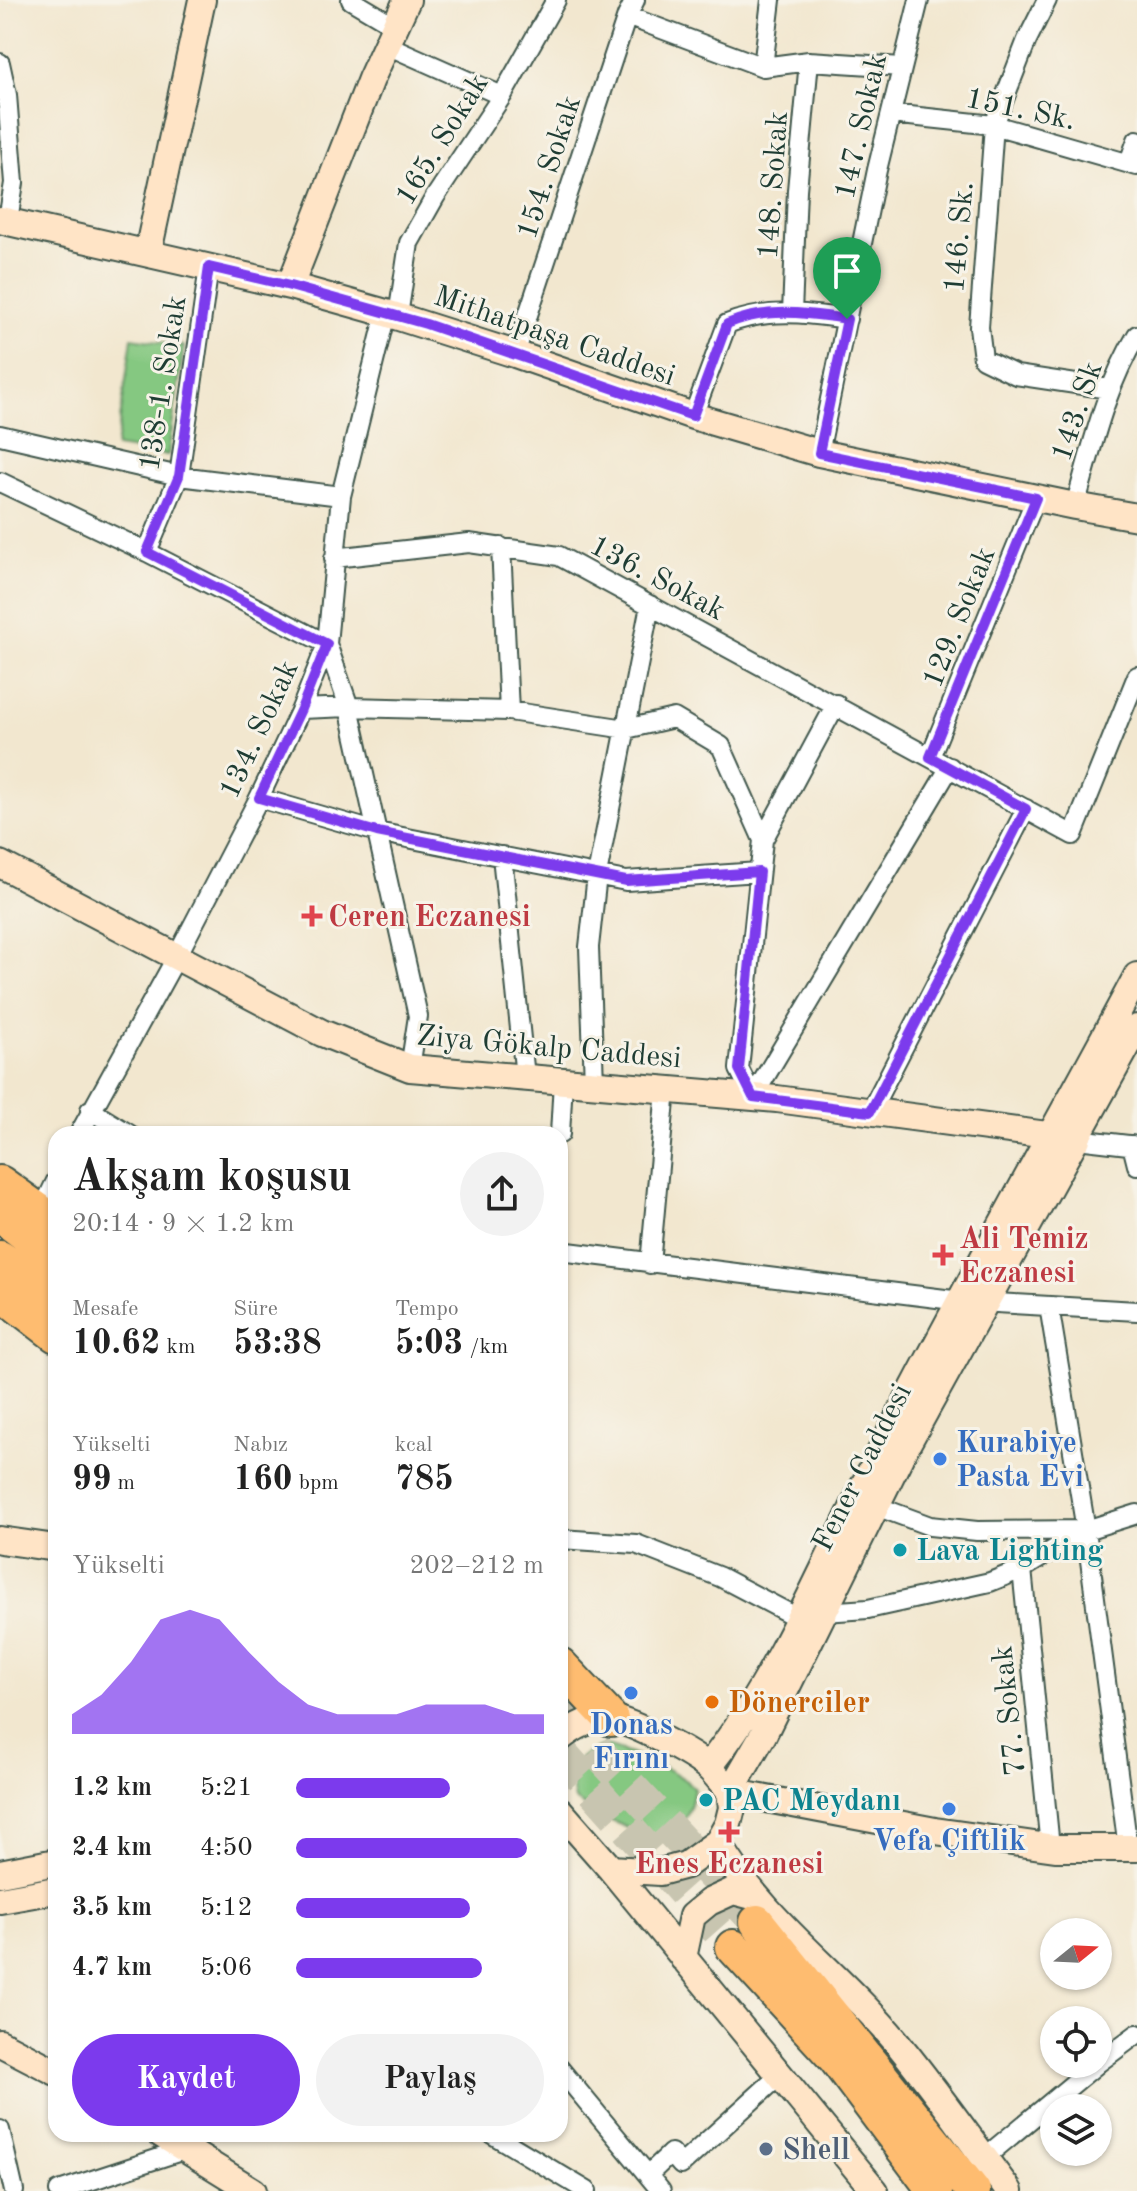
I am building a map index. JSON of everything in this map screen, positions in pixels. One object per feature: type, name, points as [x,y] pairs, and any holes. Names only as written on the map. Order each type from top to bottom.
[{"type":"highway","points":[[0,1183],[48,1216]]},
{"type":"highway","points":[[0,1215],[48,1251]]},
{"type":"highway","points":[[0,1258],[48,1290]]},
{"type":"highway","points":[[0,1292],[48,1329]]},
{"type":"highway","points":[[568,1673],[611,1719]]},
{"type":"highway","points":[[756,1910],[973,2191]]},
{"type":"highway","points":[[733,1947],[836,2059],[935,2191]]},
{"type":"street","points":[[148,252],[202,0]]},
{"type":"street","points":[[351,0],[391,35],[502,96]]},
{"type":"street","points":[[290,286],[371,79],[407,0]]},
{"type":"street","name":"165. Sokak","points":[[392,314],[409,243],[435,197],[502,96],[556,0]]},
{"type":"street","name":"148. Sokak","points":[[763,67],[771,0]]},
{"type":"street","name":"147. Sokak","points":[[819,453],[891,114],[919,0]]},
{"type":"street","name":"146. Sk.","points":[[1047,0],[1027,40],[994,125],[979,327],[983,359],[1016,375],[1109,389]]},
{"type":"street","points":[[631,8],[763,67],[809,61],[902,67]]},
{"type":"street","name":"154. Sokak","points":[[515,354],[631,8]]},
{"type":"street","name":"148. Sokak","points":[[792,313],[797,190],[809,61]]},
{"type":"street","points":[[0,63],[7,95],[14,183],[4,220]]},
{"type":"street","name":"151. Sk.","points":[[891,114],[994,125],[1133,164]]},
{"type":"street","points":[[1133,164],[1137,140]]},
{"type":"street","name":"Mithatpaşa Caddesi","points":[[4,220],[290,286],[392,314],[693,416],[819,453],[1137,517]]},
{"type":"street","name":"138-1. Sokak","points":[[147,552],[179,476],[209,267]]},
{"type":"street","points":[[693,416],[727,324],[750,314],[792,313],[847,319]]},
{"type":"street","name":"134. Sokak","points":[[83,1126],[176,958],[259,798],[301,709],[327,644],[341,496],[392,314]]},
{"type":"street","name":"143. Sk","points":[[1075,506],[1109,389],[1137,335]]},
{"type":"street","points":[[0,435],[179,476],[341,496]]},
{"type":"street","points":[[0,482],[147,552],[327,644],[349,707],[418,1016],[410,1068]]},
{"type":"street","name":"129. Sokak","points":[[930,757],[1036,498]]},
{"type":"street","name":"136. Sokak","points":[[334,558],[469,543],[559,556],[1073,835],[1137,676]]},
{"type":"street","points":[[501,547],[509,711]]},
{"type":"street","points":[[594,1083],[589,947],[597,875],[650,605]]},
{"type":"street","points":[[753,1097],[739,1069],[763,840],[836,704]]},
{"type":"street","points":[[301,709],[349,707],[509,711],[626,729],[674,718],[721,746],[763,840]]},
{"type":"street","points":[[753,1097],[950,767]]},
{"type":"street","points":[[259,798],[377,832],[626,881],[759,872]]},
{"type":"street","points":[[870,1112],[1026,809]]},
{"type":"street","points":[[502,856],[525,1077]]},
{"type":"street","name":"Ziya Gökalp Caddesi","points":[[0,864],[322,1033],[410,1068],[753,1097],[1135,1145]]},
{"type":"street","name":"Fener Caddesi","points":[[1064,1138],[1137,976]]},
{"type":"street","name":"Fener Caddesi","points":[[718,1842],[732,1808],[730,1792],[763,1735],[883,1447],[973,1302],[1064,1138],[1137,1028]]},
{"type":"street","points":[[560,1126],[563,1081]]},
{"type":"street","points":[[650,1264],[666,1090]]},
{"type":"street","points":[[90,1110],[116,1126]]},
{"type":"street","points":[[1135,1145],[1137,1165]]},
{"type":"street","points":[[568,1252],[973,1302],[1137,1311]]},
{"type":"street","name":"Fener Caddesi","points":[[708,1767],[735,1732],[811,1615],[876,1506],[973,1302]]},
{"type":"street","points":[[568,1732],[591,1720],[611,1719],[655,1736],[708,1767],[730,1792],[935,1831],[1050,1847],[1133,1848],[1049,1306]]},
{"type":"street","points":[[876,1506],[930,1526],[977,1531],[1086,1530]]},
{"type":"street","points":[[568,1540],[636,1544],[811,1615],[868,1609],[990,1582],[1022,1569],[1086,1530],[1137,1514]]},
{"type":"street","points":[[0,1540],[48,1547]]},
{"type":"street","name":"77. Sokak","points":[[1022,1569],[1050,1847]]},
{"type":"street","points":[[568,1820],[875,2191]]},
{"type":"street","points":[[611,1869],[660,1872],[686,1865],[718,1842],[756,1910]]},
{"type":"street","points":[[0,1873],[48,1864]]},
{"type":"street","points":[[0,1900],[48,1891]]},
{"type":"street","points":[[683,1958],[692,1916],[709,1902],[733,1891],[893,2038],[1009,2191]]},
{"type":"street","points":[[1112,2053],[1137,2034]]},
{"type":"street","points":[[0,2043],[48,2068]]},
{"type":"street","points":[[649,2174],[671,2153],[681,2165],[780,2075]]},
{"type":"street","points":[[568,2078],[661,2191]]},
{"type":"street","points":[[984,2158],[1081,2078]]},
{"type":"street","points":[[0,2130],[14,2191]]},
{"type":"street","points":[[59,2191],[192,2142],[253,2191]]},
{"type":"street","points":[[505,2142],[587,2191]]},
{"type":"green space","points":[[132,338],[184,346],[168,455],[116,447]]},
{"type":"green space","points":[[605,1745],[664,1768],[694,1788],[684,1820],[657,1841],[605,1818],[575,1800],[572,1779],[575,1765],[586,1754]]},
{"type":"tunnel","points":[[568,1721],[757,1922]]},
{"type":"tunnel","points":[[568,1761],[733,1947]]},
{"type":"place","name":"Ceren Eczanesi","points":[[312,916]]},
{"type":"place","name":"Ali Temiz Eczanesi","points":[[943,1255]]},
{"type":"place","name":"Kurabiye Pasta Evi","points":[[940,1459]]},
{"type":"place","name":"Lava Lighting","points":[[900,1550]]},
{"type":"place","name":"Donas Fırını","points":[[631,1693]]},
{"type":"place","name":"Dönerciler","points":[[712,1702]]},
{"type":"place","name":"PAC Meydanı","points":[[706,1800]]},
{"type":"place","name":"Vefa Çiftlik","points":[[949,1809]]},
{"type":"place","name":"Enes Eczanesi","points":[[729,1832]]},
{"type":"place","name":"Shell","points":[[766,2149]]},
{"type":"route","points":[[209,267],[426,324],[693,416],[727,324],[750,314],[806,313],[847,319],[819,453],[1036,498],[930,757],[1026,809],[870,1112],[753,1097],[739,1069],[759,872],[626,881],[377,832],[259,798],[301,709],[327,644],[147,552],[179,476],[209,267]]}]
